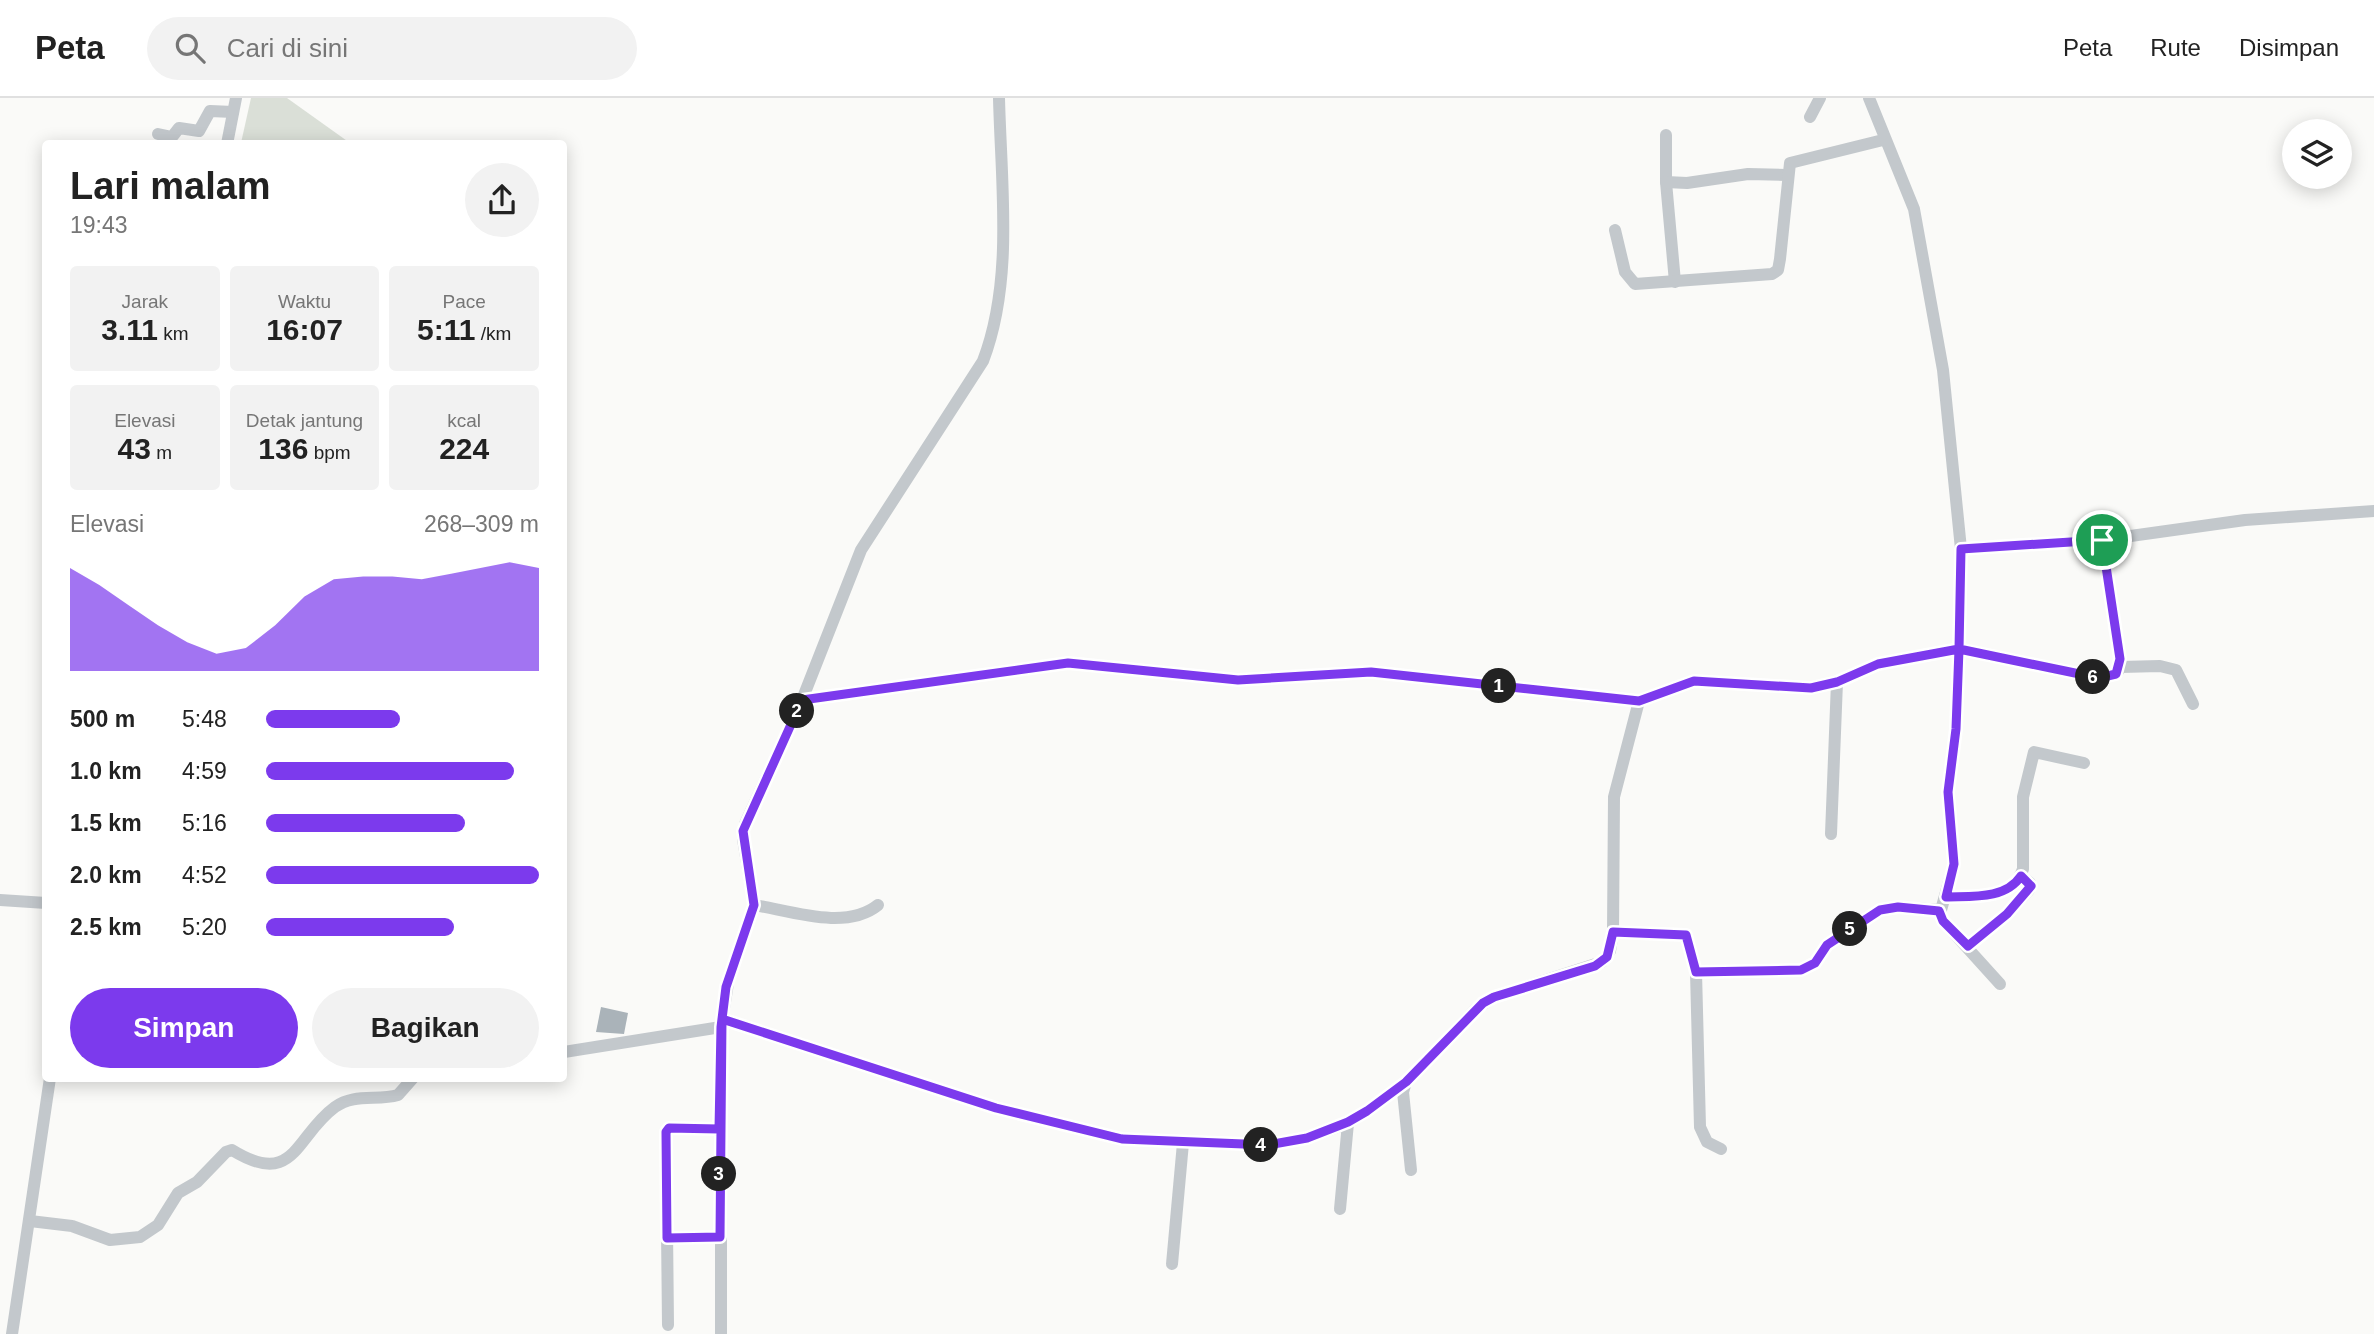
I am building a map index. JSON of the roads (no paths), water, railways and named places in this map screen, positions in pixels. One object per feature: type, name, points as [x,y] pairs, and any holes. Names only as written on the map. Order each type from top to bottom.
[{"type":"street","points":[[228,140],[236,98]]},
{"type":"street","points":[[721,1334],[721,1023],[729,976],[754,905],[743,831],[802,700],[865,541],[983,361],[991,340],[1000,294],[999,98]]},
{"type":"street","points":[[1810,117],[1820,98]]},
{"type":"street","points":[[1696,972],[1801,970],[1815,963],[1827,945],[1880,910],[1898,907],[1939,911],[1943,908],[1954,864],[1948,792],[1956,729],[1961,549],[1943,370],[1914,209],[1883,140],[1868,98]]},
{"type":"street","points":[[158,134],[172,137],[179,128],[199,131],[210,111],[233,112]]},
{"type":"street","points":[[1666,135],[1666,182],[1675,282]]},
{"type":"street","points":[[1615,230],[1629,279],[1635,284],[1772,274],[1778,270],[1786,175],[1790,163],[1883,140]]},
{"type":"street","points":[[1666,182],[1687,183],[1748,174],[1786,175]]},
{"type":"street","points":[[1961,549],[2102,540],[2245,520],[2374,511]]},
{"type":"street","points":[[802,700],[1068,663],[1238,680],[1371,672],[1639,701],[1688,681],[1796,688],[1837,682],[1878,664],[1959,649],[2099,678],[2116,674],[2121,667],[2102,540]]},
{"type":"street","points":[[2121,667],[2160,666],[2176,670],[2193,704]]},
{"type":"street","points":[[1831,834],[1837,682]]},
{"type":"street","points":[[567,1051],[721,1023],[1027,1117],[1122,1139],[1182,1143],[1288,1143],[1348,1122],[1406,1082],[1483,1003],[1494,997],[1595,966],[1607,957],[1613,932],[1614,797],[1639,701]]},
{"type":"street","points":[[1946,897],[1998,893],[2021,876],[2023,797],[2031,755],[2036,752],[2084,763]]},
{"type":"street","points":[[1968,946],[2007,914],[2029,890],[2030,883],[2021,876]]},
{"type":"street","points":[[0,900],[42,903]]},
{"type":"street","points":[[754,905],[841,918],[862,914],[878,905]]},
{"type":"street","points":[[1939,911],[1943,921],[2000,984]]},
{"type":"street","points":[[1613,932],[1686,935],[1696,972],[1700,1126],[1707,1142],[1721,1149]]},
{"type":"street","points":[[12,1334],[49,1082]]},
{"type":"street","points":[[30,1221],[67,1225],[110,1240],[140,1237],[158,1224],[178,1193],[197,1182],[226,1152],[232,1150],[256,1164],[271,1164],[285,1159],[334,1108],[362,1097],[389,1097],[407,1082]]},
{"type":"street","points":[[1406,1082],[1404,1092],[1411,1170]]},
{"type":"street","points":[[1340,1209],[1348,1122]]},
{"type":"street","points":[[668,1325],[667,1129],[719,1129]]},
{"type":"street","points":[[1172,1264],[1182,1143]]},
{"type":"street","points":[[667,1238],[720,1237]]}]
